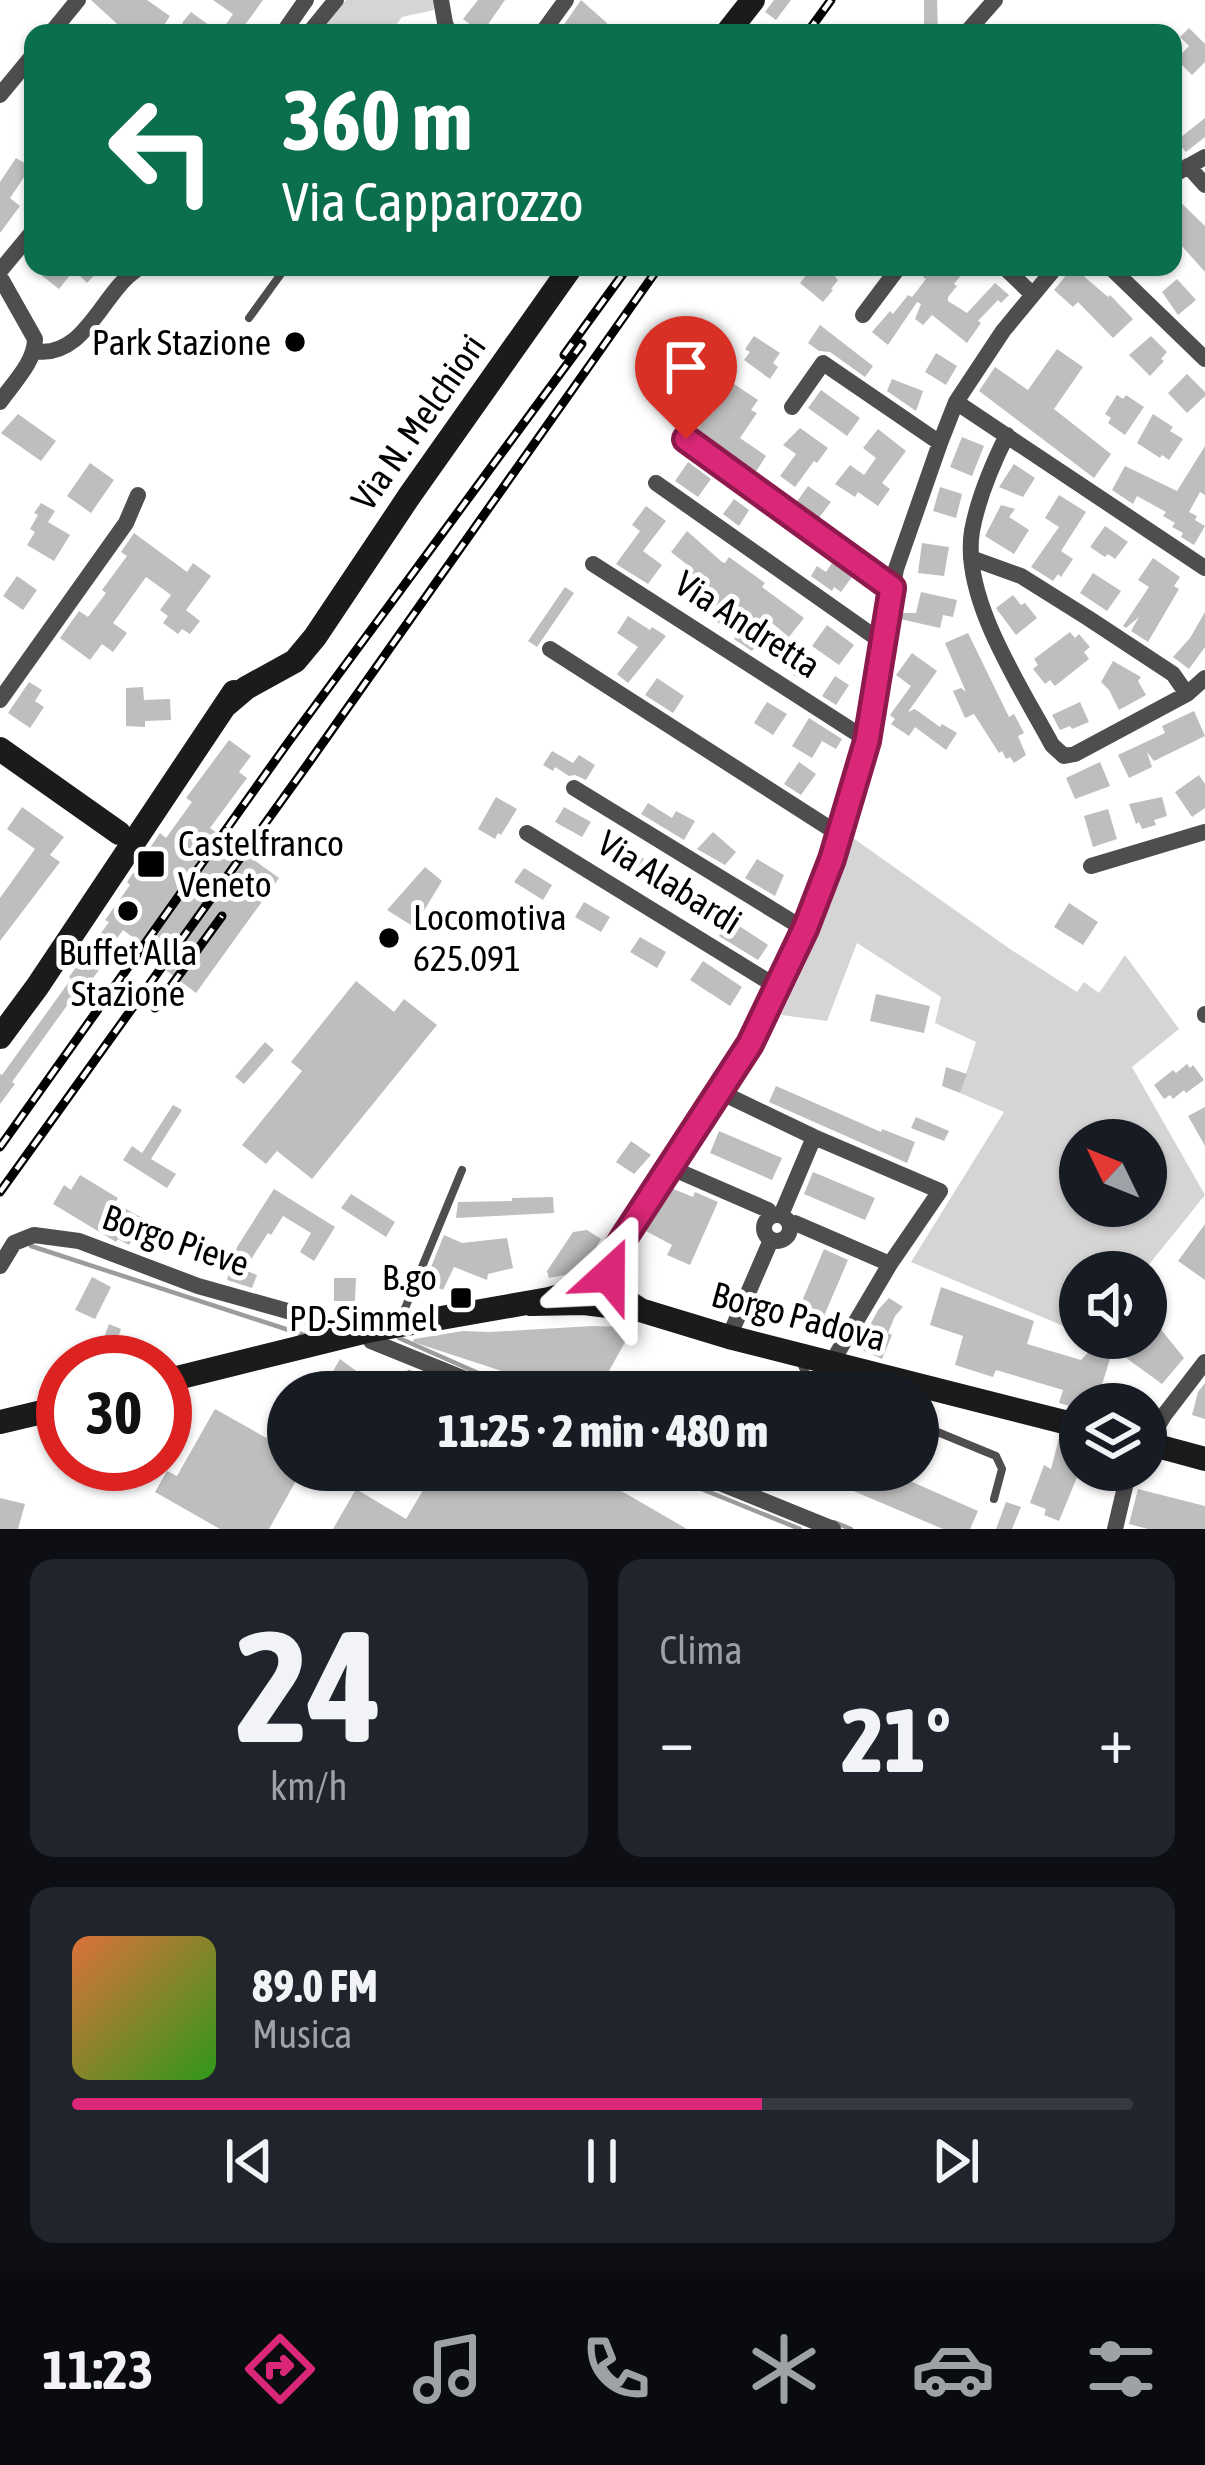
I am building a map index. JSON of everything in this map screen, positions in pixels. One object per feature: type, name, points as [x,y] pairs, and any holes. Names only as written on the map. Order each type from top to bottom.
[{"type":"street","points":[[58,24],[78,0]]},
{"type":"street","points":[[316,24],[336,0]]},
{"type":"street","points":[[734,24],[753,0]]},
{"type":"street","points":[[974,24],[995,0]]},
{"type":"street","points":[[0,95],[24,66]]},
{"type":"street","points":[[0,402],[34,351],[34,339],[0,274],[24,243]]},
{"type":"street","points":[[34,351],[52,354],[80,336],[128,276]]},
{"type":"street","name":"Via N. Melchiori","points":[[0,1037],[248,675],[305,642],[325,618],[565,276]]},
{"type":"street","points":[[862,315],[892,276]]},
{"type":"street","points":[[1013,276],[1032,294]]},
{"type":"street","points":[[601,1291],[613,1256],[750,1044],[805,929],[840,835],[867,740],[896,569],[940,443],[956,402],[1003,331],[1048,276]]},
{"type":"street","points":[[1119,276],[1205,359]]},
{"type":"street","points":[[792,407],[823,363],[940,443]]},
{"type":"street","points":[[956,402],[1205,568]]},
{"type":"street","points":[[1007,435],[982,494],[971,534],[971,558],[982,610],[1052,745],[1064,756],[1075,754],[1187,694],[1205,678]]},
{"type":"street","points":[[686,439],[892,588]]},
{"type":"street","points":[[656,483],[882,642]]},
{"type":"street","points":[[0,700],[126,523],[138,495]]},
{"type":"street","points":[[971,558],[1022,576],[1173,674],[1187,694]]},
{"type":"street","name":"Via Andretta","points":[[593,564],[867,740]]},
{"type":"street","points":[[550,649],[840,835]]},
{"type":"street","points":[[0,748],[119,833]]},
{"type":"street","points":[[574,788],[805,929]]},
{"type":"street","name":"Via N. Melchiori","points":[[112,872],[119,833],[134,831],[148,819]]},
{"type":"street","name":"Via Alabardi","points":[[527,832],[778,988]]},
{"type":"street","points":[[1091,866],[1205,832]]},
{"type":"street","points":[[720,1092],[940,1191],[832,1362]]},
{"type":"street","points":[[729,1337],[771,1240],[764,1225],[781,1218],[814,1137]]},
{"type":"street","points":[[669,1167],[890,1264]]},
{"type":"street","name":"Borgo Pieve","points":[[0,1266],[14,1243],[34,1235],[79,1241],[198,1286],[316,1319],[331,1339]]},
{"type":"street","name":"Borgo Padova","points":[[192,1374],[398,1324],[601,1291],[640,1310],[729,1337],[1059,1421]]},
{"type":"street","points":[[367,1331],[371,1341],[445,1371]]},
{"type":"street","points":[[1167,1411],[1205,1362]]},
{"type":"street","points":[[0,1422],[36,1413]]},
{"type":"street","points":[[1167,1449],[1205,1459]]},
{"type":"street","points":[[739,1491],[832,1529]]},
{"type":"street","points":[[1115,1529],[1124,1491]]},
{"type":"lane","points":[[250,318],[280,276]]},
{"type":"lane","points":[[398,1324],[462,1169]]},
{"type":"lane","points":[[802,1354],[803,1371]]},
{"type":"lane","points":[[939,1433],[996,1456],[1002,1469],[994,1499]]},
{"type":"shaded area","points":[[346,0],[433,0],[434,10],[402,17],[397,24],[327,24]]},
{"type":"shaded area","points":[[853,838],[1077,992],[1084,982],[1099,993],[1125,955],[1179,1029],[1132,1067],[1162,1119],[1059,1119],[1059,1227],[1167,1227],[1167,1128],[1205,1195],[1160,1251],[1059,1251],[1059,1324],[911,1262],[1004,1112],[960,1093],[976,1042],[935,1023],[941,997],[857,943],[827,1021],[781,1015]]},
{"type":"building","points":[[91,0],[147,0],[170,16],[165,24],[117,24]]},
{"type":"building","points":[[213,0],[263,0],[246,24],[226,24],[233,14]]},
{"type":"building","points":[[478,0],[505,0],[488,24],[463,19]]},
{"type":"building","points":[[581,0],[607,23],[607,24],[564,24]]},
{"type":"building","points":[[774,0],[791,0],[776,20],[765,12]]},
{"type":"building","points":[[924,0],[937,0],[938,24],[924,24]]},
{"type":"building","points":[[191,12],[208,24],[183,24]]},
{"type":"building","points":[[1189,28],[1205,44],[1205,62],[1192,75],[1182,65],[1182,53],[1189,46],[1182,35]]},
{"type":"building","points":[[1205,118],[1205,137],[1186,152],[1182,136]]},
{"type":"building","points":[[16,158],[24,163],[24,177],[10,198],[20,206],[0,233],[0,182]]},
{"type":"building","points":[[1182,204],[1205,226],[1205,272],[1182,246]]},
{"type":"building","points":[[42,276],[69,276],[59,289]]},
{"type":"building","points":[[806,276],[836,276],[838,280],[823,302],[800,283]]},
{"type":"building","points":[[960,276],[948,301],[967,313],[995,283],[1009,295],[978,321],[967,343],[932,315],[923,325],[915,319],[921,304],[917,302],[888,345],[872,332],[908,295],[912,297],[923,277]]},
{"type":"building","points":[[1066,276],[1084,276],[1133,319],[1113,338],[1078,302],[1073,307],[1054,290]]},
{"type":"building","points":[[1177,279],[1196,300],[1178,315],[1162,292]]},
{"type":"building","points":[[820,325],[873,366],[865,377],[808,343]]},
{"type":"building","points":[[754,336],[780,353],[770,379],[744,360]]},
{"type":"building","points":[[1151,336],[1167,352],[1150,376],[1129,355]]},
{"type":"building","points":[[1057,349],[1083,367],[1054,409],[1111,454],[1094,478],[979,391],[995,367],[1028,390]]},
{"type":"building","points":[[936,353],[957,366],[946,385],[925,372]]},
{"type":"building","points":[[1187,374],[1205,396],[1187,413],[1168,393]]},
{"type":"building","points":[[892,379],[923,391],[916,411],[887,391]]},
{"type":"building","points":[[728,380],[758,400],[751,410],[757,413],[740,438],[766,456],[755,473],[696,431],[726,392],[722,389]]},
{"type":"building","points":[[821,390],[860,418],[847,436],[808,408]]},
{"type":"building","points":[[1117,395],[1123,399],[1126,395],[1144,407],[1125,435],[1108,423],[1111,418],[1105,414]]},
{"type":"building","points":[[18,414],[56,441],[41,461],[1,433]]},
{"type":"building","points":[[1153,414],[1183,439],[1169,460],[1137,443]]},
{"type":"building","points":[[800,428],[828,448],[795,487],[780,476],[796,454],[783,445]]},
{"type":"building","points":[[878,429],[906,451],[882,483],[890,489],[878,506],[835,484],[850,465],[864,475],[876,458],[863,448]]},
{"type":"building","points":[[962,437],[984,446],[972,476],[950,467]]},
{"type":"building","points":[[1205,446],[1205,495],[1200,492],[1189,512],[1205,526],[1194,545],[1172,527],[1175,523],[1163,516],[1166,512],[1137,496],[1133,504],[1112,490],[1125,466],[1177,491]]},
{"type":"building","points":[[688,462],[711,479],[698,497],[675,481]]},
{"type":"building","points":[[90,463],[114,480],[91,513],[67,496]]},
{"type":"building","points":[[1014,464],[1035,478],[1023,497],[999,487]]},
{"type":"building","points":[[808,486],[831,502],[818,519],[796,503]]},
{"type":"building","points":[[940,487],[962,494],[956,518],[933,511]]},
{"type":"building","points":[[1059,495],[1086,512],[1061,551],[1073,559],[1053,581],[1031,567],[1059,527],[1045,518]]},
{"type":"building","points":[[734,499],[749,510],[739,526],[723,514]]},
{"type":"building","points":[[41,503],[55,511],[48,522],[70,535],[54,561],[27,545]]},
{"type":"building","points":[[1001,505],[1015,509],[1009,517],[1029,530],[1014,554],[985,536]]},
{"type":"building","points":[[646,506],[666,521],[643,551],[662,565],[648,584],[616,564],[640,531],[632,525]]},
{"type":"building","points":[[1105,526],[1128,542],[1115,559],[1090,547]]},
{"type":"building","points":[[687,531],[722,562],[729,557],[765,583],[762,587],[804,618],[789,637],[772,623],[752,651],[677,593],[694,570],[671,552]]},
{"type":"building","points":[[134,533],[187,572],[193,563],[211,576],[186,610],[200,621],[190,634],[182,629],[178,634],[163,623],[168,616],[160,610],[171,595],[146,577],[113,623],[127,633],[113,652],[102,644],[90,660],[60,638],[79,611],[88,617],[106,593],[102,590],[127,556],[121,552]]},
{"type":"building","points":[[922,543],[949,547],[944,576],[918,573]]},
{"type":"building","points":[[1153,558],[1180,577],[1174,586],[1179,589],[1148,642],[1131,631],[1139,617],[1123,626],[1149,587],[1138,580]]},
{"type":"building","points":[[832,563],[852,577],[841,592],[811,576],[817,566],[826,572]]},
{"type":"building","points":[[1093,573],[1121,591],[1107,611],[1080,593]]},
{"type":"building","points":[[17,576],[37,590],[23,610],[3,596]]},
{"type":"building","points":[[565,587],[574,593],[537,647],[528,641]]},
{"type":"building","points":[[921,592],[957,600],[953,617],[943,615],[940,628],[900,619],[902,613],[916,613]]},
{"type":"building","points":[[1013,595],[1037,618],[1016,635],[996,608]]},
{"type":"building","points":[[1205,612],[1205,647],[1189,669],[1173,657]]},
{"type":"building","points":[[628,616],[666,636],[628,683],[617,674],[638,647],[617,633]]},
{"type":"building","points":[[827,625],[854,645],[839,665],[812,646]]},
{"type":"building","points":[[1070,632],[1075,638],[1079,634],[1090,647],[1084,652],[1089,659],[1055,686],[1050,680],[1045,684],[1033,669],[1038,665],[1034,659]]},
{"type":"building","points":[[968,633],[1009,717],[1014,714],[1024,733],[1018,736],[1026,755],[1014,763],[999,753],[974,714],[965,718],[953,691],[961,688],[966,692],[945,643]]},
{"type":"building","points":[[793,645],[813,659],[799,679],[779,664]]},
{"type":"building","points":[[912,653],[937,671],[908,712],[915,709],[957,733],[946,750],[915,727],[909,736],[891,724],[895,719],[890,715],[911,686],[896,675]]},
{"type":"building","points":[[1113,661],[1141,677],[1138,681],[1146,695],[1119,710],[1101,682]]},
{"type":"building","points":[[835,676],[849,685],[836,705],[822,696]]},
{"type":"building","points":[[657,678],[684,696],[673,713],[645,695]]},
{"type":"building","points":[[29,682],[42,690],[35,701],[44,707],[30,728],[8,713]]},
{"type":"building","points":[[143,687],[144,700],[170,699],[171,720],[126,726],[126,688]]},
{"type":"building","points":[[767,702],[787,714],[773,735],[754,723]]},
{"type":"building","points":[[1080,702],[1089,722],[1060,730],[1052,715]]},
{"type":"building","points":[[1194,711],[1205,736],[1154,761],[1147,752],[1152,767],[1129,778],[1118,755],[1165,733],[1162,726]]},
{"type":"building","points":[[809,718],[842,739],[836,749],[822,741],[812,758],[792,746]]},
{"type":"building","points":[[229,740],[251,756],[239,772],[247,778],[210,828],[279,878],[196,993],[142,952],[146,947],[123,930],[110,948],[113,951],[85,989],[81,986],[0,1104],[0,1074],[71,979],[109,922],[105,920],[130,885],[127,882],[160,833],[166,838],[192,802],[186,798]]},
{"type":"building","points":[[552,751],[573,763],[579,755],[595,765],[586,780],[555,767],[553,771],[543,765]]},
{"type":"building","points":[[799,762],[816,774],[801,795],[784,784]]},
{"type":"building","points":[[1100,762],[1110,786],[1075,799],[1066,778]]},
{"type":"building","points":[[1199,775],[1205,784],[1205,808],[1192,817],[1175,792]]},
{"type":"building","points":[[496,797],[517,809],[495,839],[478,829]]},
{"type":"building","points":[[1162,797],[1167,816],[1142,829],[1129,804]]},
{"type":"building","points":[[648,803],[672,818],[676,811],[695,821],[684,840],[641,814]]},
{"type":"building","points":[[22,807],[64,837],[50,855],[60,862],[0,941],[0,898],[35,849],[7,829]]},
{"type":"building","points":[[564,807],[591,822],[582,837],[555,822]]},
{"type":"building","points":[[1108,809],[1117,839],[1093,847],[1084,816]]},
{"type":"building","points":[[713,832],[736,852],[725,865],[697,849]]},
{"type":"building","points":[[619,843],[644,859],[635,873],[610,858]]},
{"type":"building","points":[[757,859],[784,875],[775,896],[745,878]]},
{"type":"building","points":[[425,867],[442,881],[414,927],[387,910]]},
{"type":"building","points":[[524,868],[552,885],[543,900],[514,882]]},
{"type":"building","points":[[676,878],[701,893],[692,907],[667,892]]},
{"type":"building","points":[[584,902],[610,917],[601,932],[575,917]]},
{"type":"building","points":[[1069,903],[1098,922],[1083,945],[1054,927]]},
{"type":"building","points":[[730,920],[768,945],[758,960],[719,936]]},
{"type":"building","points":[[640,937],[666,952],[657,968],[630,952]]},
{"type":"building","points":[[703,961],[742,987],[730,1006],[690,980]]},
{"type":"building","points":[[356,981],[394,1012],[404,999],[437,1025],[312,1179],[277,1151],[266,1164],[242,1145],[302,1071],[291,1062]]},
{"type":"building","points":[[876,994],[930,1006],[924,1033],[870,1021]]},
{"type":"building","points":[[265,1042],[274,1050],[244,1084],[235,1077]]},
{"type":"building","points":[[1187,1064],[1204,1080],[1186,1093],[1164,1099],[1154,1085]]},
{"type":"building","points":[[946,1067],[967,1074],[960,1093],[942,1086]]},
{"type":"building","points":[[776,1086],[915,1142],[907,1163],[769,1102]]},
{"type":"building","points":[[173,1105],[182,1110],[151,1159],[176,1174],[167,1188],[123,1160],[132,1146],[142,1153]]},
{"type":"building","points":[[1205,1107],[1205,1146],[1188,1116]]},
{"type":"building","points":[[916,1117],[949,1131],[944,1141],[911,1128]]},
{"type":"building","points":[[719,1131],[782,1158],[772,1180],[710,1153]]},
{"type":"building","points":[[631,1141],[651,1155],[634,1174],[616,1162]]},
{"type":"building","points":[[813,1172],[875,1198],[865,1220],[804,1194]]},
{"type":"building","points":[[80,1175],[144,1219],[129,1245],[53,1204],[64,1185],[71,1190]]},
{"type":"building","points":[[671,1188],[718,1202],[690,1265],[667,1255],[672,1245],[644,1230]]},
{"type":"building","points":[[274,1189],[335,1227],[314,1261],[300,1252],[311,1233],[283,1216],[244,1270],[257,1275],[252,1288],[227,1280],[237,1247]]},
{"type":"building","points":[[351,1194],[395,1222],[386,1237],[341,1208]]},
{"type":"building","points":[[553,1197],[554,1213],[456,1218],[458,1202]]},
{"type":"building","points":[[1205,1224],[1205,1280],[1178,1261]]},
{"type":"building","points":[[587,1230],[601,1239],[585,1267],[549,1278],[547,1271],[573,1232]]},
{"type":"building","points":[[444,1235],[462,1243],[507,1238],[513,1268],[488,1274],[487,1280],[454,1267],[443,1290],[425,1282]]},
{"type":"building","points":[[824,1249],[848,1260],[821,1323],[797,1313]]},
{"type":"building","points":[[92,1277],[111,1287],[95,1319],[75,1310]]},
{"type":"building","points":[[334,1278],[356,1278],[355,1301],[334,1301]]},
{"type":"building","points":[[941,1287],[1034,1321],[1027,1344],[1059,1353],[1059,1359],[1110,1359],[1102,1383],[1059,1383],[1059,1389],[996,1370],[993,1377],[955,1365],[963,1336],[930,1325]]},
{"type":"building","points":[[889,1298],[903,1307],[888,1333],[892,1335],[882,1359],[858,1348]]},
{"type":"building","points":[[109,1324],[121,1329],[119,1335],[105,1335]]},
{"type":"building","points":[[592,1326],[624,1327],[629,1335],[609,1371],[502,1371],[413,1342],[463,1331]]},
{"type":"building","points":[[1167,1337],[1184,1358],[1161,1383],[1128,1359],[1167,1359]]},
{"type":"building","points":[[340,1359],[356,1371],[333,1371]]},
{"type":"building","points":[[1205,1383],[1205,1419],[1192,1415]]},
{"type":"building","points":[[215,1409],[267,1438],[267,1491],[290,1491],[269,1529],[220,1529],[155,1492],[192,1491],[192,1450]]},
{"type":"building","points":[[1059,1438],[1059,1491],[1071,1491],[1059,1521],[1030,1503],[1044,1465],[1051,1469]]},
{"type":"building","points":[[355,1491],[406,1519],[423,1491],[621,1491],[687,1529],[333,1529]]},
{"type":"building","points":[[853,1491],[933,1491],[978,1511],[970,1529],[943,1529]]},
{"type":"building","points":[[1137,1491],[1205,1506],[1205,1529],[1148,1529],[1129,1524]]},
{"type":"building","points":[[0,1498],[25,1504],[18,1529],[0,1529]]},
{"type":"building","points":[[1006,1502],[1021,1507],[1012,1529],[996,1529]]},
{"type":"waterway","points":[[31,1246],[304,1335]]},
{"type":"waterway","points":[[399,1338],[474,1371]]},
{"type":"waterway","points":[[707,1491],[800,1529]]},
{"type":"waterway","points":[[834,1522],[851,1529]]},
{"type":"railway","points":[[814,24],[831,0]]},
{"type":"railway","points":[[564,355],[621,276]]},
{"type":"railway","points":[[0,1192],[653,276]]},
{"type":"railway","points":[[0,1147],[287,744],[582,344]]},
{"type":"railway","points":[[155,1008],[222,916]]},
{"type":"place","name":"Park Stazione","points":[[295,342]]},
{"type":"place","name":"Castelfranco Veneto","points":[[151,864]]},
{"type":"place","name":"Buffet Alla Stazione","points":[[128,911]]},
{"type":"place","name":"Locomotiva 625.091","points":[[389,938]]},
{"type":"place","name":"B.go PD-Simmel","points":[[461,1298]]},
{"type":"route","points":[[609,1275],[612,1257],[750,1044],[805,929],[832,859],[867,741],[892,588],[686,439]]}]
